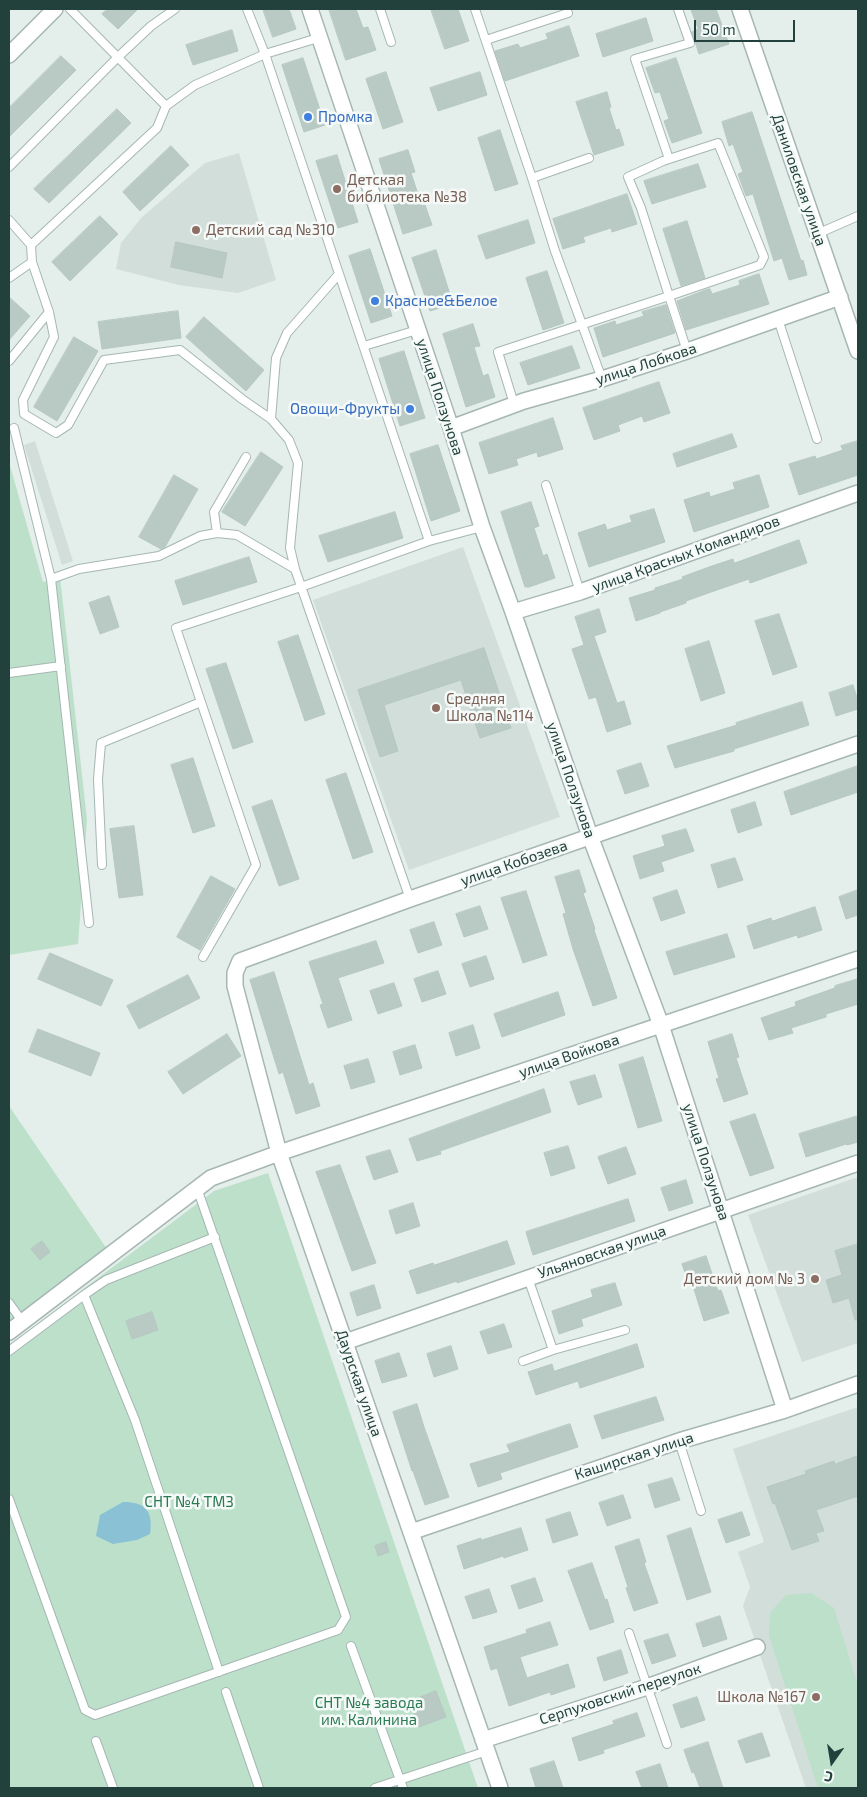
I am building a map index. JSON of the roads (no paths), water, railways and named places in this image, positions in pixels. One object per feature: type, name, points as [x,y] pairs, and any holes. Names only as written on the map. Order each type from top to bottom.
[{"type":"street","points":[[9,55],[55,9]]},
{"type":"street","name":"улица Ползунова","points":[[310,9],[318,38],[451,428],[482,527],[590,836],[661,1025],[784,1410]]},
{"type":"street","name":"Даниловская улица","points":[[740,9],[858,352]]},
{"type":"street","name":"улица Лобкова","points":[[451,428],[514,404],[602,379],[840,297]]},
{"type":"street","name":"улица Красных Командиров","points":[[513,612],[580,592],[858,493]]},
{"type":"street","name":"улица Кобозева","points":[[234,973],[240,961],[410,899],[858,744]]},
{"type":"street","name":"улица Войкова","points":[[9,1332],[211,1178],[279,1152],[858,959]]},
{"type":"street","name":"Даурская улица","points":[[234,973],[235,986],[279,1152],[500,1788]]},
{"type":"street","name":"Ульяновская улица","points":[[345,1342],[858,1163]]},
{"type":"street","name":"Каширская улица","points":[[411,1532],[679,1441],[784,1410],[858,1384]]},
{"type":"street","name":"Серпуховский переулок","points":[[485,1745],[758,1647]]},
{"type":"lane","points":[[70,9],[166,106]]},
{"type":"lane","points":[[9,167],[118,57],[151,26],[175,9]]},
{"type":"lane","points":[[247,9],[265,54],[429,540]]},
{"type":"lane","points":[[380,9],[390,42]]},
{"type":"lane","points":[[475,9],[555,251],[602,379]]},
{"type":"lane","points":[[669,159],[635,59],[690,43],[678,9]]},
{"type":"lane","points":[[486,40],[568,13]]},
{"type":"lane","points":[[31,245],[157,128],[166,106],[195,84],[265,54],[318,38]]},
{"type":"lane","points":[[514,404],[498,352],[670,296],[760,265],[764,257],[718,143],[669,159],[628,177],[641,208],[670,296],[687,351]]},
{"type":"lane","points":[[532,178],[589,158]]},
{"type":"lane","points":[[817,234],[858,216]]},
{"type":"lane","points":[[9,220],[31,245],[32,262],[49,312],[54,337],[23,400],[24,414],[56,433],[68,425],[104,360],[180,350],[242,399],[272,419],[289,440],[298,463],[290,548],[295,569],[410,899]]},
{"type":"lane","points":[[9,278],[32,262]]},
{"type":"lane","points":[[272,419],[276,358],[287,334],[339,274]]},
{"type":"lane","points":[[9,361],[49,312]]},
{"type":"lane","points":[[778,319],[817,438]]},
{"type":"lane","points":[[364,346],[417,330]]},
{"type":"lane","points":[[14,428],[51,580],[89,923]]},
{"type":"lane","points":[[217,533],[214,512],[246,457]]},
{"type":"lane","points":[[546,485],[580,592]]},
{"type":"lane","points":[[203,957],[256,864],[176,628],[301,587],[429,540],[482,527]]},
{"type":"lane","points":[[51,580],[79,569],[159,556],[200,536],[217,533],[236,535],[295,569]]},
{"type":"lane","points":[[9,673],[60,666]]},
{"type":"lane","points":[[102,864],[98,779],[101,743],[201,702]]},
{"type":"lane","points":[[9,1499],[85,1710],[96,1715],[338,1630],[346,1617],[197,1188]]},
{"type":"lane","points":[[9,1351],[106,1280],[215,1237]]},
{"type":"lane","points":[[528,1278],[553,1350]]},
{"type":"lane","points":[[84,1295],[135,1420],[219,1672]]},
{"type":"lane","points":[[9,1303],[22,1321]]},
{"type":"lane","points":[[523,1361],[553,1350],[625,1330]]},
{"type":"lane","points":[[679,1441],[701,1511]]},
{"type":"lane","points":[[629,1633],[667,1744]]},
{"type":"lane","points":[[351,1646],[403,1788]]},
{"type":"lane","points":[[226,1692],[259,1788]]},
{"type":"lane","points":[[96,1741],[113,1788]]},
{"type":"lane","points":[[375,1788],[400,1780],[485,1745]]},
{"type":"water","points":[[123,1502],[131,1502],[146,1509],[150,1519],[150,1534],[137,1540],[113,1544],[96,1536],[100,1515]]},
{"type":"place","name":"Промка","points":[[308,117]]},
{"type":"place","name":"Детская библиотека №38","points":[[337,189]]},
{"type":"place","name":"Детский сад №310","points":[[196,230]]},
{"type":"place","name":"Красное&Белое","points":[[375,301]]},
{"type":"place","name":"Овощи-Фрукты","points":[[410,409]]},
{"type":"place","name":"Средняя Школа №114","points":[[436,708]]},
{"type":"place","name":"Детский дом № 3","points":[[815,1279]]},
{"type":"place","name":"Школа №167","points":[[816,1697]]},
{"type":"park label","name":"СНТ №4 ТМЗ","points":[[189,1502]]},
{"type":"park label","name":"СНТ №4 завода им. Калинина","points":[[369,1712]]}]
